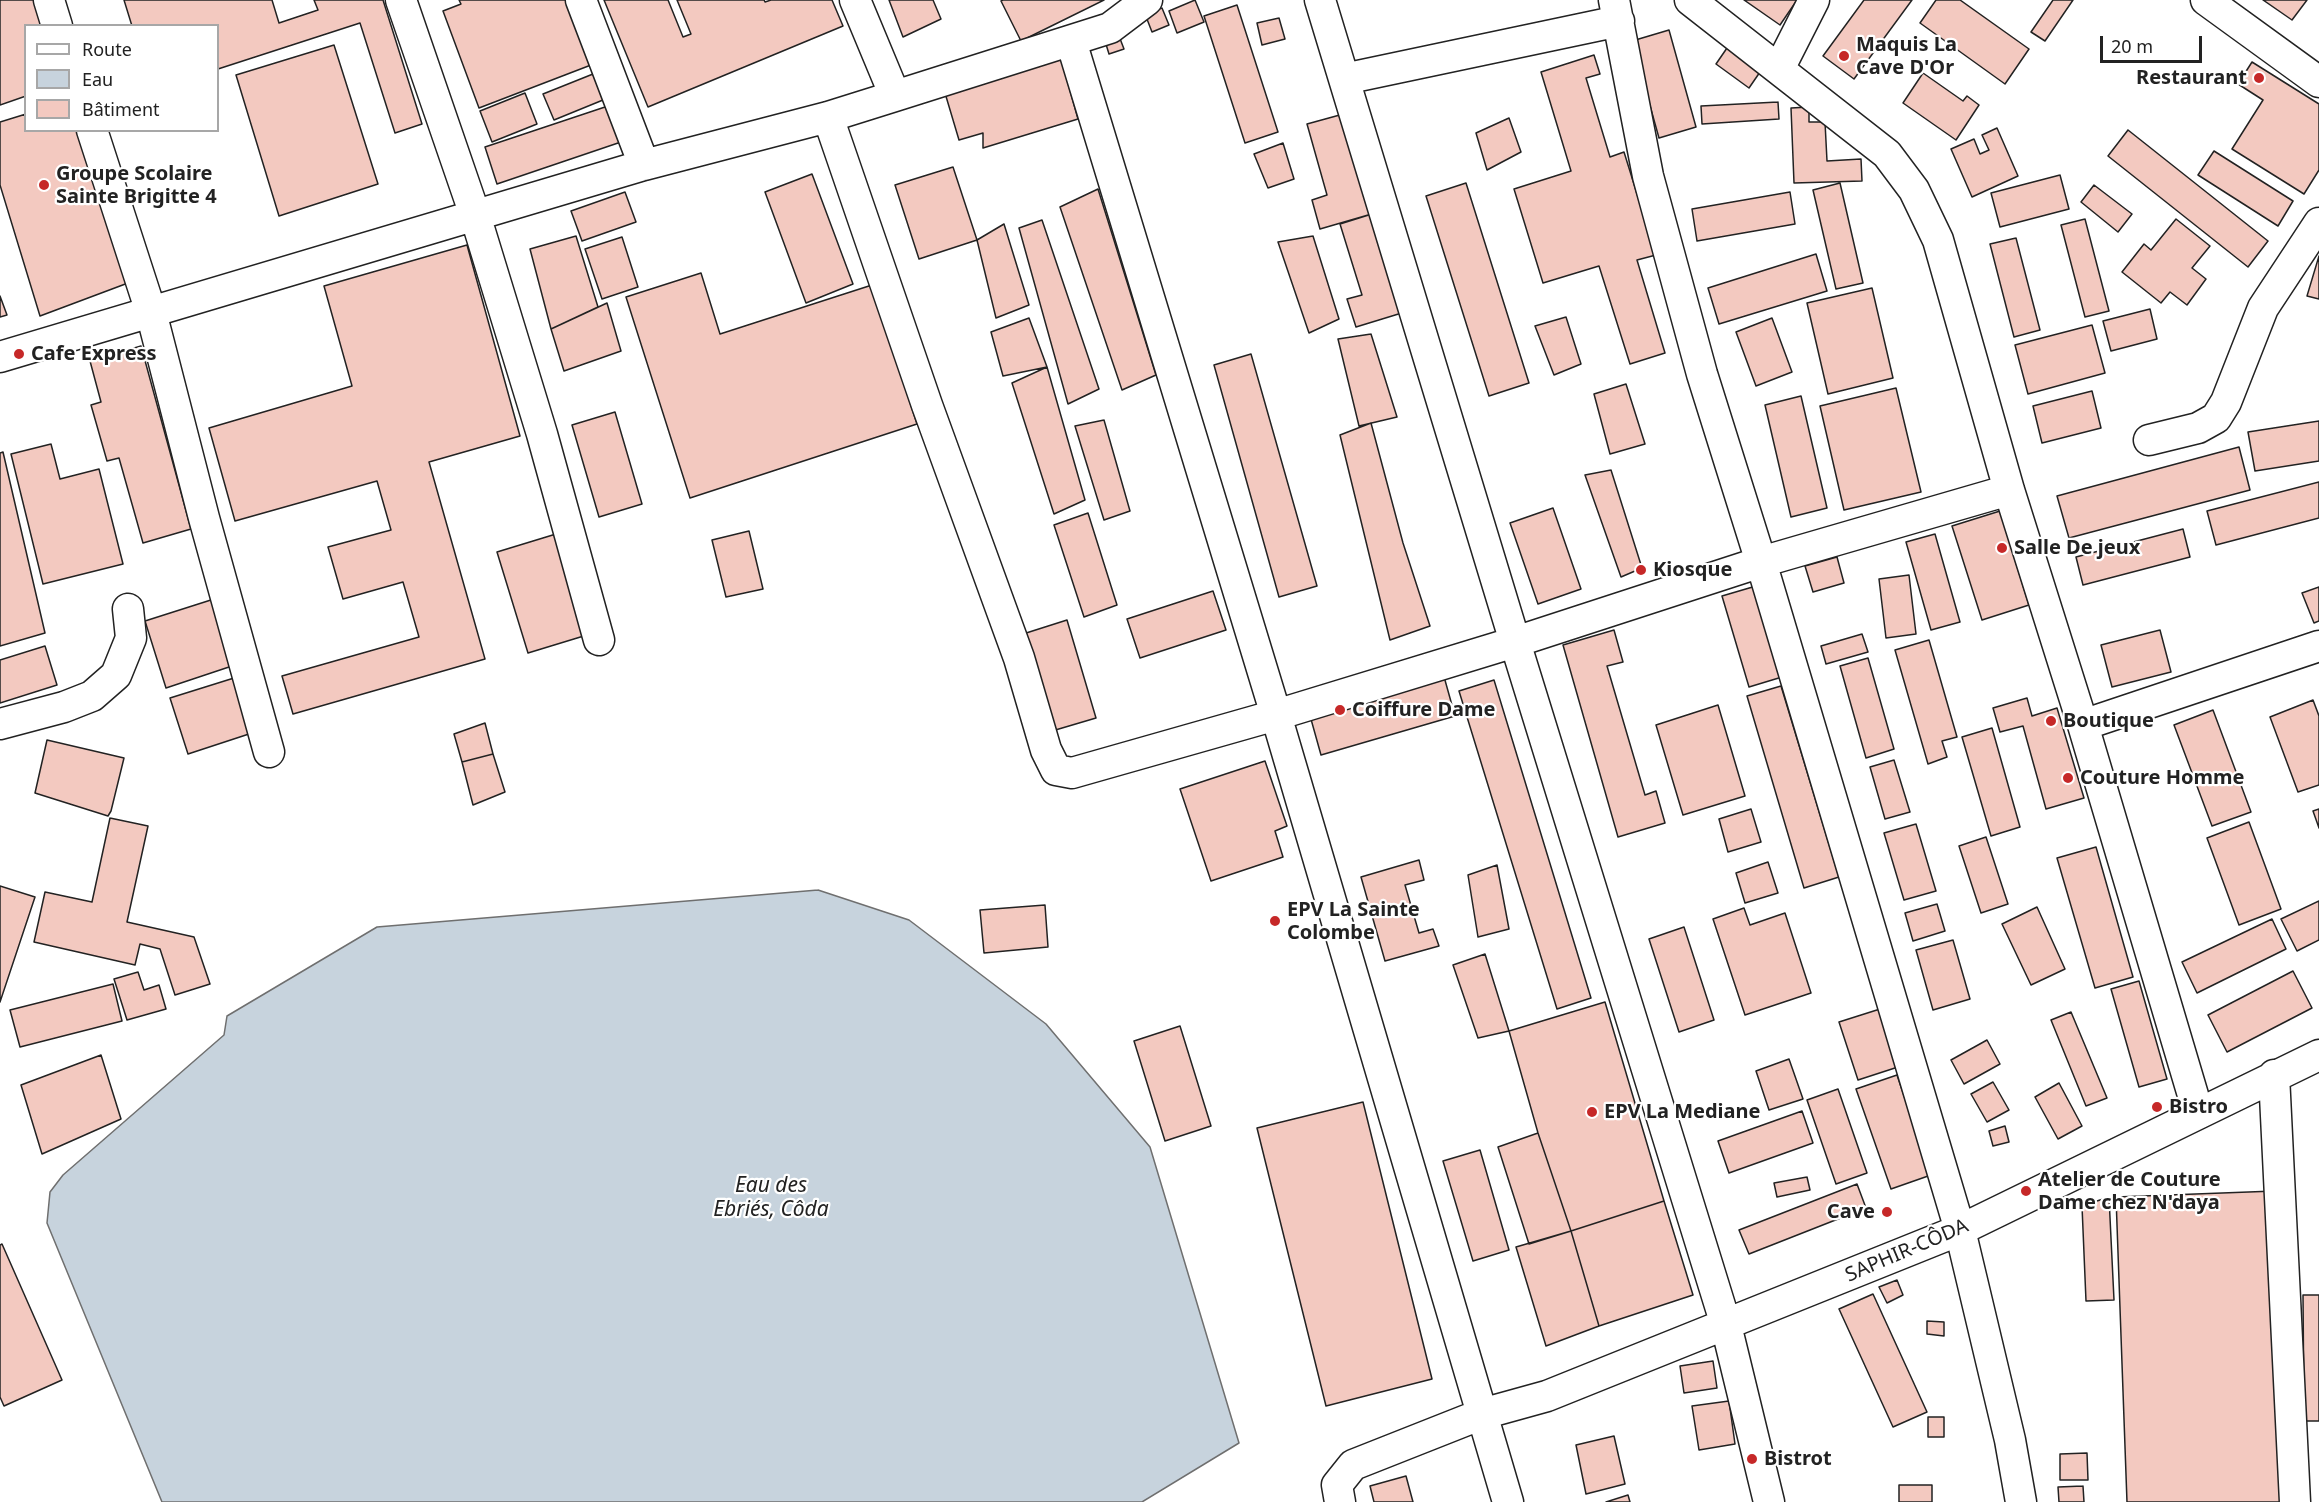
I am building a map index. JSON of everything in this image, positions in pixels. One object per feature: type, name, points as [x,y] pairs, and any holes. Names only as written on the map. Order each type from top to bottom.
[{"type":"street","points":[[49,0],[56,24]]},
{"type":"street","points":[[400,0],[475,215],[542,434],[599,639]]},
{"type":"street","points":[[581,0],[644,165]]},
{"type":"street","points":[[855,0],[895,96]]},
{"type":"street","points":[[0,357],[644,165],[828,117],[1110,28],[1147,0]]},
{"type":"street","points":[[1320,0],[1726,1325],[1769,1502]]},
{"type":"street","points":[[1690,0],[1887,154],[1914,190],[1938,240],[2009,490],[2083,725],[2198,1112]]},
{"type":"street","points":[[1779,69],[1814,0]]},
{"type":"street","points":[[2206,0],[2319,82]]},
{"type":"street","points":[[1344,79],[1617,11],[1648,176],[1702,374],[1761,562],[1960,1230],[2010,1440],[2021,1502]]},
{"type":"street","points":[[1071,41],[1276,715],[1508,1502]]},
{"type":"street","points":[[828,117],[927,405],[1019,658],[1046,750],[1056,770],[1072,773],[1276,715],[1515,642],[1761,562],[2009,490]]},
{"type":"street","points":[[93,132],[151,312],[204,518],[269,752]]},
{"type":"street","points":[[2149,440],[2198,428],[2216,418],[2226,402],[2263,308],[2319,223]]},
{"type":"street","points":[[0,724],[64,707],[92,696],[116,675],[131,638],[128,609]]},
{"type":"street","points":[[2083,725],[2319,646]]},
{"type":"street","name":"SAPHIR-CÔDA","points":[[1340,1502],[1337,1485],[1353,1465],[1482,1414],[1547,1396],[1960,1230],[2319,1055]]},
{"type":"street","points":[[2274,1075],[2295,1502]]},
{"type":"water","name":"Eau des Ebriés, Côda","points":[[818,890],[909,920],[1046,1024],[1150,1147],[1239,1443],[1142,1502],[162,1502],[47,1223],[50,1192],[63,1175],[224,1035],[227,1016],[377,927]]},
{"type":"building","points":[[0,0],[43,0],[50,24],[24,24],[24,97],[0,105]]},
{"type":"building","points":[[124,0],[272,0],[279,23],[318,10],[314,0],[383,0],[422,124],[395,133],[360,23],[219,69],[219,24],[131,24]]},
{"type":"building","points":[[459,0],[567,0],[591,65],[479,108],[443,11],[461,4]]},
{"type":"building","points":[[604,0],[668,0],[683,37],[691,34],[677,0],[764,0],[765,2],[771,0],[832,0],[843,26],[648,107]]},
{"type":"building","points":[[889,0],[933,0],[941,19],[903,37]]},
{"type":"building","points":[[1104,0],[1021,41],[1001,1]]},
{"type":"building","points":[[1195,0],[1204,22],[1177,33],[1169,11]]},
{"type":"building","points":[[1744,0],[1797,0],[1780,25]]},
{"type":"building","points":[[1864,0],[1912,0],[1854,79],[1823,56]]},
{"type":"building","points":[[1936,0],[1960,0],[2029,49],[2005,84],[1920,23]]},
{"type":"building","points":[[2053,0],[2073,0],[2045,41],[2031,32]]},
{"type":"building","points":[[2263,0],[2307,0],[2292,20]]},
{"type":"building","points":[[1237,5],[1278,132],[1245,143],[1204,16]]},
{"type":"building","points":[[1162,8],[1169,25],[1152,32],[1145,14]]},
{"type":"building","points":[[1279,18],[1285,39],[1262,45],[1257,23]]},
{"type":"building","points":[[1669,30],[1696,127],[1659,138],[1632,41]]},
{"type":"building","points":[[1119,36],[1124,49],[1109,54],[1105,41]]},
{"type":"building","points":[[334,45],[378,184],[279,216],[236,75]]},
{"type":"building","points":[[1727,48],[1760,72],[1749,88],[1716,64]]},
{"type":"building","points":[[1594,55],[1600,74],[1586,78],[1610,157],[1624,152],[1656,255],[1637,260],[1665,353],[1630,364],[1599,266],[1543,283],[1514,189],[1571,171],[1541,72]]},
{"type":"building","points":[[1061,58],[1078,119],[983,148],[983,133],[959,140],[945,93]]},
{"type":"building","points":[[2252,62],[2319,104],[2319,170],[2304,194],[2232,149],[2263,100],[2238,84]]},
{"type":"building","points":[[1923,73],[1963,101],[1967,96],[1979,105],[1956,140],[1903,103]]},
{"type":"building","points":[[593,74],[603,100],[554,120],[543,94]]},
{"type":"building","points":[[525,93],[537,124],[492,142],[480,111]]},
{"type":"building","points":[[1778,102],[1779,119],[1702,124],[1701,106]]},
{"type":"building","points":[[608,106],[621,142],[497,184],[485,147]]},
{"type":"building","points":[[1809,107],[1809,122],[1825,122],[1827,161],[1861,159],[1862,181],[1794,183],[1791,108]]},
{"type":"building","points":[[1347,113],[1375,213],[1320,229],[1312,200],[1327,195],[1307,124]]},
{"type":"building","points":[[24,115],[24,132],[82,132],[128,283],[40,316],[0,185],[0,122]]},
{"type":"building","points":[[1509,118],[1521,152],[1487,170],[1476,133]]},
{"type":"building","points":[[1997,128],[2018,176],[1972,197],[1951,149],[1974,139],[1980,154],[1989,150],[1982,135]]},
{"type":"building","points":[[2128,130],[2268,241],[2248,267],[2108,156]]},
{"type":"building","points":[[1283,143],[1294,179],[1268,188],[1254,154]]},
{"type":"building","points":[[2214,151],[2293,201],[2278,226],[2198,175]]},
{"type":"building","points":[[953,167],[977,240],[919,259],[895,185]]},
{"type":"building","points":[[812,174],[853,284],[806,303],[765,192]]},
{"type":"building","points":[[2060,175],[2069,209],[2000,227],[1991,193]]},
{"type":"building","points":[[1466,183],[1529,383],[1489,396],[1426,196]]},
{"type":"building","points":[[1840,183],[1863,283],[1836,289],[1813,190]]},
{"type":"building","points":[[2094,185],[2132,214],[2118,232],[2081,202]]},
{"type":"building","points":[[1098,189],[1156,375],[1122,390],[1060,207]]},
{"type":"building","points":[[625,192],[636,222],[582,241],[571,211]]},
{"type":"building","points":[[1790,192],[1795,224],[1697,241],[1692,209]]},
{"type":"building","points":[[1375,213],[1405,312],[1356,327],[1347,299],[1362,295],[1340,224]]},
{"type":"building","points":[[2085,219],[2109,311],[2085,317],[2061,225]]},
{"type":"building","points":[[2176,219],[2210,246],[2192,268],[2206,279],[2187,305],[2170,292],[2161,303],[2122,272],[2144,244],[2151,250]]},
{"type":"building","points":[[1042,220],[1099,389],[1068,404],[1019,228]]},
{"type":"building","points":[[1004,224],[1029,305],[996,318],[977,240]]},
{"type":"building","points":[[576,236],[598,307],[551,329],[530,249]]},
{"type":"building","points":[[1313,236],[1339,319],[1309,333],[1278,242]]},
{"type":"building","points":[[622,237],[638,287],[602,299],[585,249]]},
{"type":"building","points":[[2016,238],[2040,330],[2014,337],[1990,244]]},
{"type":"building","points":[[467,245],[520,436],[429,462],[485,659],[293,714],[282,676],[419,637],[403,582],[343,599],[328,547],[391,530],[377,481],[235,521],[209,428],[352,386],[324,286]]},
{"type":"building","points":[[1816,254],[1827,291],[1719,324],[1708,288]]},
{"type":"building","points":[[2319,256],[2319,299],[2307,296]]},
{"type":"building","points":[[701,273],[720,334],[872,285],[917,424],[690,498],[626,297]]},
{"type":"building","points":[[1872,288],[1893,378],[1828,394],[1807,303]]},
{"type":"building","points":[[0,296],[7,315],[0,317]]},
{"type":"building","points":[[607,303],[621,351],[564,371],[551,329]]},
{"type":"building","points":[[2150,309],[2157,339],[2111,351],[2103,321]]},
{"type":"building","points":[[1566,317],[1581,364],[1554,375],[1535,326]]},
{"type":"building","points":[[1029,318],[1047,367],[1003,376],[991,332]]},
{"type":"building","points":[[1772,318],[1792,372],[1756,386],[1736,332]]},
{"type":"building","points":[[2092,325],[2105,373],[2028,394],[2015,345]]},
{"type":"building","points":[[1371,334],[1397,417],[1359,426],[1338,339]]},
{"type":"building","points":[[141,346],[191,529],[143,543],[119,458],[107,461],[91,405],[101,402],[90,361]]},
{"type":"building","points":[[1251,354],[1317,586],[1279,597],[1214,365]]},
{"type":"building","points":[[1047,367],[1085,500],[1054,514],[1012,383]]},
{"type":"building","points":[[1626,384],[1645,444],[1610,454],[1594,394]]},
{"type":"building","points":[[1896,388],[1921,492],[1844,510],[1820,406]]},
{"type":"building","points":[[2092,391],[2101,428],[2042,443],[2033,406]]},
{"type":"building","points":[[1801,396],[1827,508],[1791,517],[1765,405]]},
{"type":"building","points":[[615,412],[642,504],[599,517],[572,425]]},
{"type":"building","points":[[1104,420],[1130,511],[1104,520],[1075,426]]},
{"type":"building","points":[[2319,421],[2319,461],[2255,471],[2248,432]]},
{"type":"building","points":[[1371,423],[1403,543],[1430,626],[1390,640],[1340,435]]},
{"type":"building","points":[[51,444],[60,479],[99,469],[123,564],[43,584],[11,454]]},
{"type":"building","points":[[2239,447],[2250,490],[2069,538],[2057,496]]},
{"type":"building","points":[[3,452],[45,633],[0,646],[0,453]]},
{"type":"building","points":[[1611,470],[1642,568],[1621,577],[1585,475]]},
{"type":"building","points":[[2319,482],[2319,518],[2216,545],[2207,511]]},
{"type":"building","points":[[1553,508],[1581,589],[1538,604],[1510,523]]},
{"type":"building","points":[[2000,511],[2029,605],[1982,620],[1952,526]]},
{"type":"building","points":[[1088,513],[1117,605],[1084,617],[1054,525]]},
{"type":"building","points":[[2183,529],[2190,557],[2083,585],[2076,557]]},
{"type":"building","points":[[749,531],[763,589],[726,597],[712,540]]},
{"type":"building","points":[[556,534],[587,635],[528,653],[497,552]]},
{"type":"building","points":[[1935,534],[1960,622],[1931,630],[1906,542]]},
{"type":"building","points":[[1837,557],[1844,583],[1813,592],[1805,566]]},
{"type":"building","points":[[1909,575],[1916,634],[1886,638],[1879,579]]},
{"type":"building","points":[[1756,586],[1782,677],[1749,687],[1722,596]]},
{"type":"building","points":[[2319,587],[2319,621],[2314,623],[2302,593]]},
{"type":"building","points":[[1213,591],[1226,630],[1140,658],[1127,619]]},
{"type":"building","points":[[214,599],[235,665],[166,688],[145,621]]},
{"type":"building","points":[[1067,620],[1096,718],[1052,731],[1023,634]]},
{"type":"building","points":[[1614,630],[1623,662],[1607,666],[1645,795],[1656,791],[1665,823],[1618,837],[1563,645]]},
{"type":"building","points":[[2160,630],[2171,672],[2112,687],[2101,645]]},
{"type":"building","points":[[1862,634],[1868,652],[1826,664],[1821,646]]},
{"type":"building","points":[[1929,640],[1957,737],[1942,741],[1947,757],[1928,764],[1895,650]]},
{"type":"building","points":[[45,646],[57,685],[0,703],[0,660]]},
{"type":"building","points":[[1868,658],[1894,749],[1866,758],[1840,666]]},
{"type":"building","points":[[1443,673],[1455,716],[1321,755],[1309,712]]},
{"type":"building","points":[[234,678],[252,733],[188,754],[170,698]]},
{"type":"building","points":[[1494,680],[1591,998],[1557,1009],[1459,691]]},
{"type":"building","points":[[1781,686],[1839,877],[1804,888],[1747,696]]},
{"type":"building","points":[[2027,698],[2032,716],[2057,708],[2084,798],[2046,809],[2023,726],[2000,732],[1993,708]]},
{"type":"building","points":[[2313,700],[2319,716],[2319,785],[2298,792],[2270,717]]},
{"type":"building","points":[[1718,705],[1745,796],[1683,815],[1656,725]]},
{"type":"building","points":[[2213,710],[2251,812],[2212,826],[2174,725]]},
{"type":"building","points":[[485,723],[493,754],[462,762],[454,734]]},
{"type":"building","points":[[1992,728],[2020,827],[1991,836],[1962,737]]},
{"type":"building","points":[[47,740],[124,758],[108,816],[35,793]]},
{"type":"building","points":[[493,754],[505,792],[473,805],[462,762]]},
{"type":"building","points":[[1894,760],[1910,812],[1885,819],[1870,767]]},
{"type":"building","points":[[1265,761],[1287,826],[1275,831],[1283,857],[1211,881],[1180,789]]},
{"type":"building","points":[[1751,809],[1761,842],[1728,852],[1719,819]]},
{"type":"building","points":[[2319,809],[2319,828],[2313,811]]},
{"type":"building","points":[[110,818],[148,826],[127,922],[194,937],[210,984],[175,995],[160,949],[140,944],[135,965],[34,942],[45,892],[92,902]]},
{"type":"building","points":[[2249,822],[2281,909],[2239,925],[2207,838]]},
{"type":"building","points":[[1916,824],[1936,891],[1904,900],[1884,833]]},
{"type":"building","points":[[1986,837],[2008,904],[1981,913],[1959,846]]},
{"type":"building","points":[[2096,847],[2133,977],[2095,988],[2057,858]]},
{"type":"building","points":[[1419,860],[1424,880],[1405,885],[1419,933],[1433,929],[1439,946],[1385,961],[1361,877]]},
{"type":"building","points":[[1768,862],[1778,893],[1745,903],[1736,873]]},
{"type":"building","points":[[1497,865],[1509,929],[1478,937],[1468,875]]},
{"type":"building","points":[[0,886],[35,897],[0,1002]]},
{"type":"building","points":[[2319,901],[2319,940],[2297,951],[2281,919]]},
{"type":"building","points":[[1937,904],[1945,931],[1913,941],[1905,913]]},
{"type":"building","points":[[1045,905],[1048,947],[984,953],[980,910]]},
{"type":"building","points":[[2037,907],[2065,969],[2031,985],[2002,924]]},
{"type":"building","points":[[1744,908],[1750,925],[1785,913],[1811,993],[1745,1015],[1713,919]]},
{"type":"building","points":[[2272,919],[2286,949],[2197,993],[2182,962]]},
{"type":"building","points":[[1684,927],[1714,1020],[1679,1032],[1649,939]]},
{"type":"building","points":[[1953,940],[1970,999],[1933,1010],[1916,950]]},
{"type":"building","points":[[1485,954],[1509,1031],[1478,1038],[1453,965]]},
{"type":"building","points":[[2293,971],[2312,1008],[2227,1052],[2208,1015]]},
{"type":"building","points":[[138,972],[144,990],[159,985],[166,1009],[127,1020],[114,979]]},
{"type":"building","points":[[2139,981],[2167,1079],[2139,1087],[2111,989]]},
{"type":"building","points":[[113,984],[122,1021],[20,1047],[10,1010]]},
{"type":"building","points":[[1605,1002],[1664,1201],[1571,1231],[1538,1133],[1509,1031]]},
{"type":"building","points":[[1880,1009],[1898,1067],[1858,1080],[1839,1022]]},
{"type":"building","points":[[2071,1012],[2107,1098],[2086,1106],[2051,1020]]},
{"type":"building","points":[[1180,1026],[1211,1126],[1165,1141],[1134,1041]]},
{"type":"building","points":[[1987,1040],[2000,1064],[1964,1084],[1951,1060]]},
{"type":"building","points":[[101,1055],[121,1119],[42,1154],[21,1085]]},
{"type":"building","points":[[1789,1059],[1803,1099],[1769,1110],[1756,1071]]},
{"type":"building","points":[[1897,1075],[1931,1175],[1891,1189],[1856,1089]]},
{"type":"building","points":[[1993,1082],[2009,1110],[1987,1122],[1971,1094]]},
{"type":"building","points":[[2059,1083],[2082,1126],[2058,1139],[2035,1097]]},
{"type":"building","points":[[1838,1089],[1867,1173],[1836,1184],[1807,1100]]},
{"type":"building","points":[[1363,1102],[1432,1379],[1326,1406],[1257,1128]]},
{"type":"building","points":[[1802,1111],[1813,1143],[1729,1173],[1718,1141]]},
{"type":"building","points":[[2005,1126],[2009,1142],[1993,1146],[1989,1131]]},
{"type":"building","points":[[1538,1133],[1571,1231],[1529,1244],[1498,1147]]},
{"type":"building","points":[[1480,1150],[1509,1250],[1473,1261],[1443,1161]]},
{"type":"building","points":[[1807,1177],[1810,1190],[1777,1197],[1774,1183]]},
{"type":"building","points":[[1857,1184],[1866,1208],[1749,1254],[1739,1230]]},
{"type":"building","points":[[2275,1191],[2286,1502],[2127,1502],[2116,1197]]},
{"type":"building","points":[[2109,1197],[2114,1300],[2086,1301],[2082,1206]]},
{"type":"building","points":[[1664,1201],[1693,1295],[1599,1326],[1571,1231]]},
{"type":"building","points":[[1571,1231],[1599,1326],[1546,1346],[1516,1247]]},
{"type":"building","points":[[2,1244],[62,1380],[4,1406],[0,1397],[0,1245]]},
{"type":"building","points":[[1897,1280],[1903,1295],[1887,1303],[1879,1287]]},
{"type":"building","points":[[1873,1294],[1927,1412],[1893,1427],[1839,1309]]},
{"type":"building","points":[[2303,1295],[2319,1295],[2319,1421],[2304,1421]]},
{"type":"building","points":[[1927,1321],[1944,1322],[1944,1336],[1927,1334]]},
{"type":"building","points":[[1713,1361],[1717,1388],[1684,1393],[1680,1366]]},
{"type":"building","points":[[1729,1401],[1735,1444],[1699,1450],[1692,1406]]},
{"type":"building","points":[[1928,1417],[1944,1417],[1944,1437],[1928,1437]]},
{"type":"building","points":[[1614,1436],[1625,1484],[1586,1494],[1576,1445]]},
{"type":"building","points":[[2087,1453],[2088,1480],[2060,1480],[2060,1454]]},
{"type":"building","points":[[1406,1476],[1413,1502],[1374,1502],[1370,1486]]},
{"type":"building","points":[[1899,1485],[1932,1485],[1932,1502],[1899,1502]]},
{"type":"building","points":[[2083,1486],[2084,1502],[2059,1502],[2058,1487]]},
{"type":"building","points":[[1628,1495],[1630,1502],[1606,1502]]},
{"type":"place","name":"Maquis La Cave D'Or","points":[[1844,56]]},
{"type":"place","name":"Restaurant","points":[[2259,78]]},
{"type":"place","name":"Groupe Scolaire Sainte Brigitte 4","points":[[44,185]]},
{"type":"place","name":"Cafe Express","points":[[19,354]]},
{"type":"place","name":"Salle De jeux","points":[[2002,548]]},
{"type":"place","name":"Kiosque","points":[[1641,570]]},
{"type":"place","name":"Coiffure Dame","points":[[1340,710]]},
{"type":"place","name":"Boutique","points":[[2051,721]]},
{"type":"place","name":"Couture Homme","points":[[2068,778]]},
{"type":"place","name":"EPV La Sainte Colombe","points":[[1275,921]]},
{"type":"place","name":"Bistro","points":[[2157,1107]]},
{"type":"place","name":"EPV La Mediane","points":[[1592,1112]]},
{"type":"place","name":"Atelier de Couture Dame chez N'daya","points":[[2026,1191]]},
{"type":"place","name":"Cave","points":[[1887,1212]]},
{"type":"place","name":"Bistrot","points":[[1752,1459]]}]
